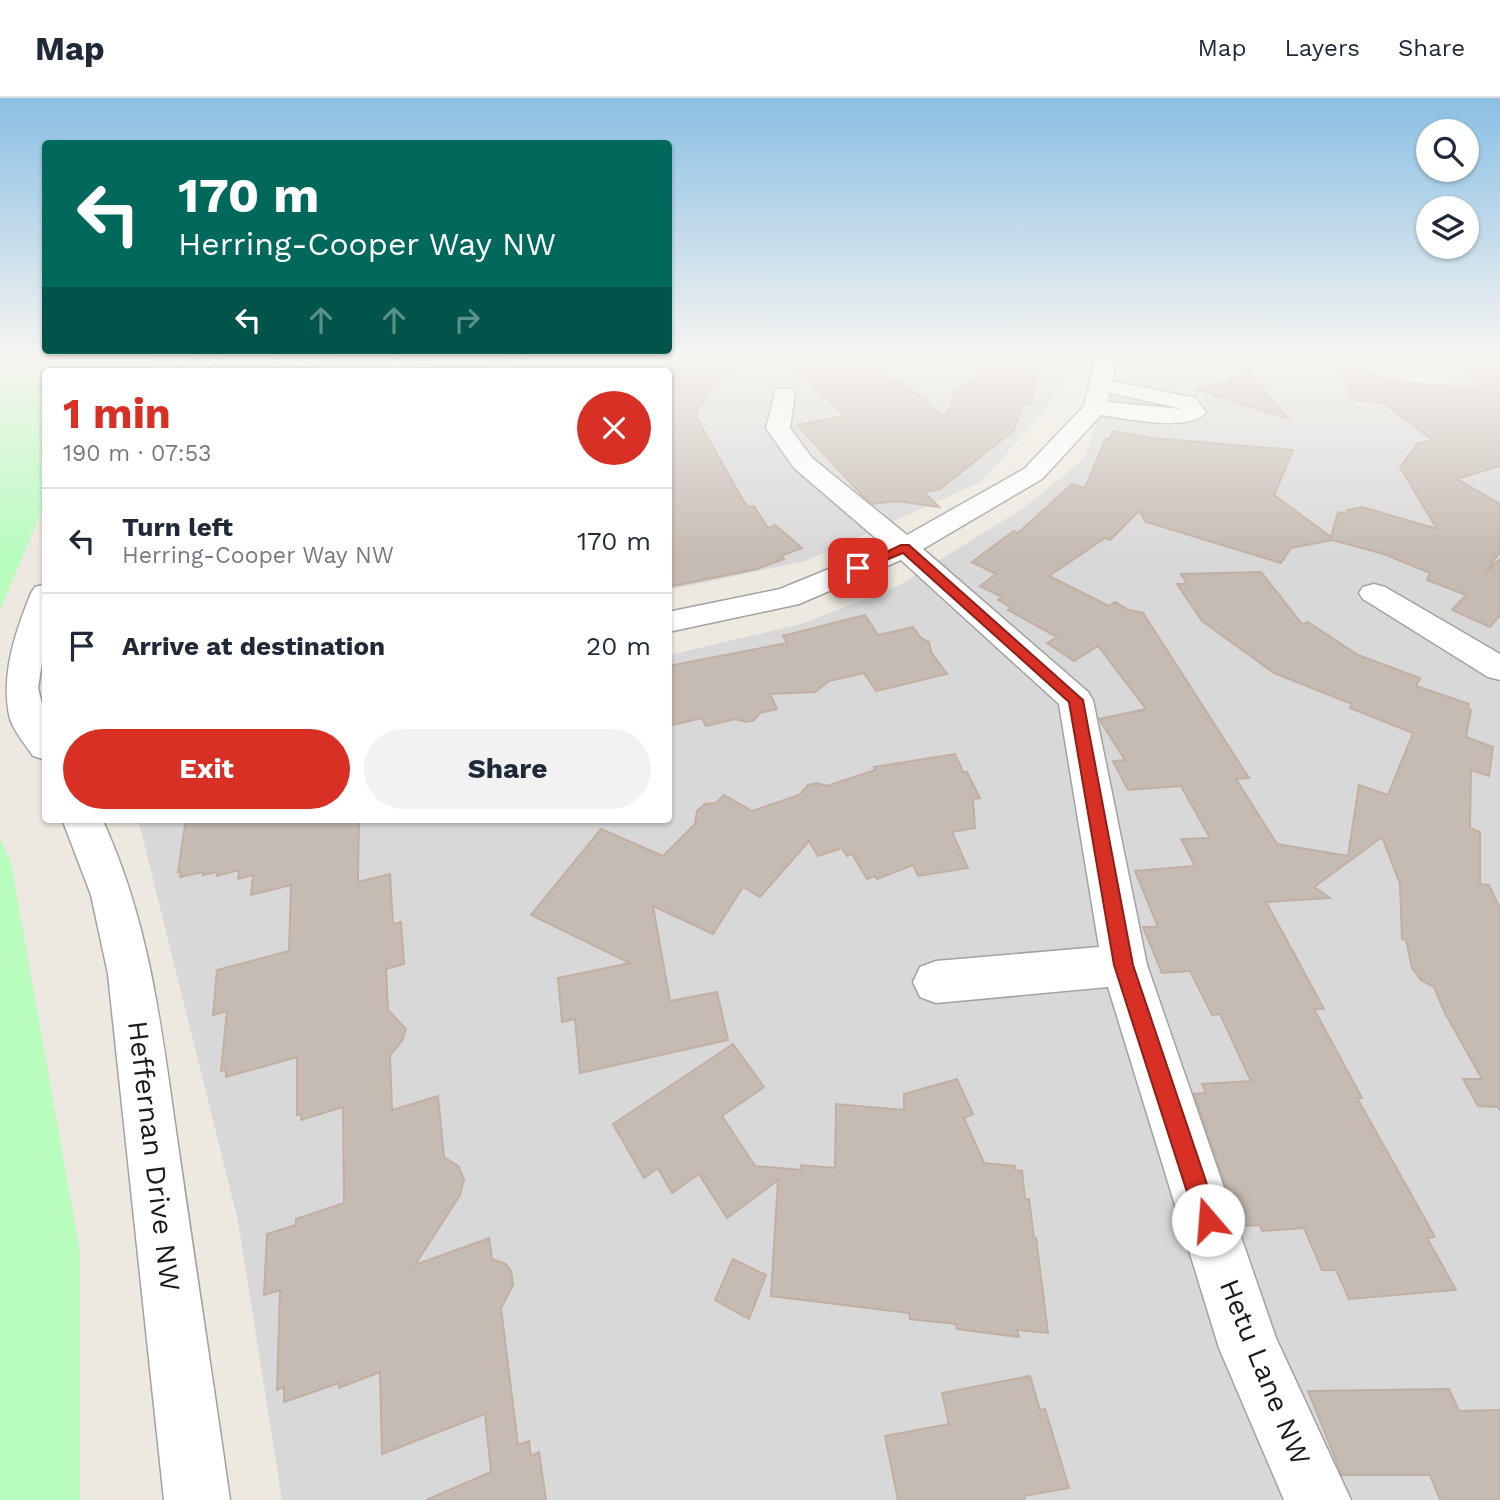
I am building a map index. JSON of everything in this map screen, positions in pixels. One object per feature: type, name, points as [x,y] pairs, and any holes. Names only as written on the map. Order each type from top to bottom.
[{"type":"street","name":"Hetu Lane NW","points":[[779,422],[778,428],[803,463],[905,548],[1076,700],[1124,965],[1250,1348],[1318,1500]]},
{"type":"street","points":[[672,621],[788,597],[905,548],[1033,474],[1077,422]]},
{"type":"street","points":[[1374,593],[1500,669]]},
{"type":"street","points":[[42,604],[27,644],[21,674],[22,697],[28,720],[42,740]]},
{"type":"street","name":"Heffernan Drive NW","points":[[84,823],[101,856],[113,892],[132,985],[197,1500]]},
{"type":"street","points":[[936,982],[1124,965]]},
{"type":"shaded area","points":[[672,422],[1034,422],[981,482],[805,561],[672,589]]},
{"type":"shaded area","points":[[1097,422],[1463,422],[1500,447],[1500,1500],[282,1500],[238,1221],[139,823],[672,823],[672,654],[801,624],[898,586],[1022,509],[1084,459]]},
{"type":"green space","points":[[0,422],[42,422],[42,510],[0,610]]},
{"type":"green space","points":[[0,839],[11,863],[80,1252],[80,1500],[0,1500]]},
{"type":"building","points":[[672,422],[699,422],[748,507],[754,506],[768,528],[775,525],[802,548],[781,556],[784,559],[757,569],[672,586]]},
{"type":"building","points":[[811,422],[1017,422],[1014,430],[940,489],[924,492],[939,507],[897,501],[872,504],[797,425]]},
{"type":"building","points":[[1409,422],[1500,422],[1500,466],[1457,479],[1500,504],[1500,552],[1485,573],[1500,559],[1500,615],[1490,627],[1452,610],[1466,595],[1427,580],[1430,573],[1384,554],[1332,540],[1291,548],[1281,563],[1146,522],[1139,511],[1110,540],[1105,538],[1049,576],[1109,606],[1115,602],[1129,610],[1143,613],[1249,778],[1236,779],[1277,844],[1348,856],[1359,785],[1388,795],[1413,733],[1350,708],[1352,704],[1274,673],[1202,621],[1177,584],[1187,584],[1181,574],[1261,572],[1302,624],[1308,622],[1358,655],[1420,678],[1416,686],[1469,704],[1468,709],[1471,710],[1466,737],[1493,747],[1489,776],[1471,770],[1470,828],[1480,832],[1480,884],[1489,885],[1500,908],[1500,1111],[1498,1107],[1478,1106],[1463,1079],[1482,1079],[1445,1013],[1434,987],[1421,980],[1412,968],[1406,940],[1402,939],[1400,884],[1382,837],[1314,887],[1330,898],[1266,902],[1324,1009],[1314,1009],[1362,1098],[1357,1098],[1435,1237],[1427,1238],[1456,1290],[1349,1299],[1336,1270],[1322,1270],[1304,1228],[1262,1231],[1260,1225],[1240,1226],[1194,1094],[1206,1093],[1202,1084],[1251,1081],[1220,1014],[1212,1015],[1190,971],[1162,973],[1143,927],[1158,927],[1135,871],[1195,866],[1181,839],[1210,838],[1181,786],[1128,790],[1113,761],[1125,760],[1099,719],[1146,709],[1098,646],[1074,661],[1047,643],[1057,637],[1008,610],[1012,608],[998,600],[1002,597],[980,586],[996,574],[972,562],[1014,531],[1018,533],[1072,484],[1085,488],[1106,438],[1110,439],[1113,431],[1151,438],[1293,450],[1274,495],[1331,537],[1338,512],[1346,514],[1347,510],[1362,507],[1437,529],[1400,467],[1417,444],[1432,440]]},
{"type":"building","points":[[865,615],[878,635],[913,627],[921,638],[929,642],[931,652],[947,674],[876,691],[864,673],[829,681],[815,692],[770,694],[777,709],[760,713],[754,720],[746,722],[735,719],[706,726],[702,718],[672,725],[672,665],[787,643],[783,636]]},
{"type":"building","points":[[955,754],[980,798],[973,799],[975,828],[952,832],[968,868],[918,876],[913,865],[877,879],[875,876],[867,879],[852,854],[847,856],[842,848],[818,856],[809,841],[760,897],[743,887],[713,934],[653,906],[670,1001],[717,992],[728,1040],[580,1073],[575,1019],[562,1022],[558,978],[630,963],[531,915],[601,829],[663,856],[695,824],[697,811],[705,804],[716,803],[724,795],[752,811],[799,795],[808,785],[817,783],[827,786],[875,770],[874,767]]},
{"type":"building","points":[[185,823],[359,823],[358,882],[390,874],[393,924],[401,922],[404,964],[386,969],[388,1010],[406,1029],[402,1041],[390,1055],[392,1110],[438,1096],[444,1157],[458,1166],[464,1179],[460,1195],[415,1265],[489,1238],[492,1259],[506,1264],[511,1271],[513,1285],[501,1308],[518,1445],[529,1441],[531,1456],[539,1452],[546,1500],[426,1500],[491,1472],[485,1414],[382,1454],[380,1372],[339,1388],[339,1383],[284,1402],[284,1387],[277,1390],[280,1290],[264,1295],[267,1234],[296,1225],[296,1219],[344,1203],[343,1107],[301,1120],[301,1114],[297,1115],[297,1057],[226,1077],[226,1069],[221,1071],[227,1011],[213,1015],[217,970],[289,951],[291,885],[251,895],[253,875],[238,879],[239,870],[217,876],[217,872],[203,875],[203,872],[180,877],[181,871],[178,872]]},
{"type":"building","points":[[733,1044],[764,1087],[722,1116],[755,1166],[802,1170],[801,1165],[835,1168],[836,1104],[904,1110],[904,1094],[957,1079],[973,1114],[964,1118],[984,1163],[1015,1166],[1015,1170],[1022,1171],[1025,1199],[1029,1199],[1036,1238],[1048,1333],[1017,1330],[1019,1337],[957,1329],[956,1324],[910,1319],[909,1313],[771,1296],[778,1180],[727,1218],[699,1174],[672,1193],[658,1168],[644,1178],[613,1124]]},
{"type":"building","points":[[733,1259],[766,1275],[749,1319],[715,1300]]},
{"type":"building","points":[[1030,1376],[1040,1410],[1045,1409],[1069,1488],[1024,1496],[1025,1500],[898,1500],[885,1436],[949,1424],[942,1393]]},
{"type":"building","points":[[1449,1389],[1459,1411],[1500,1410],[1500,1500],[1440,1500],[1430,1475],[1342,1475],[1308,1391]]},
{"type":"route","points":[[858,568],[905,548],[1076,700],[1124,965],[1208,1220]]}]
